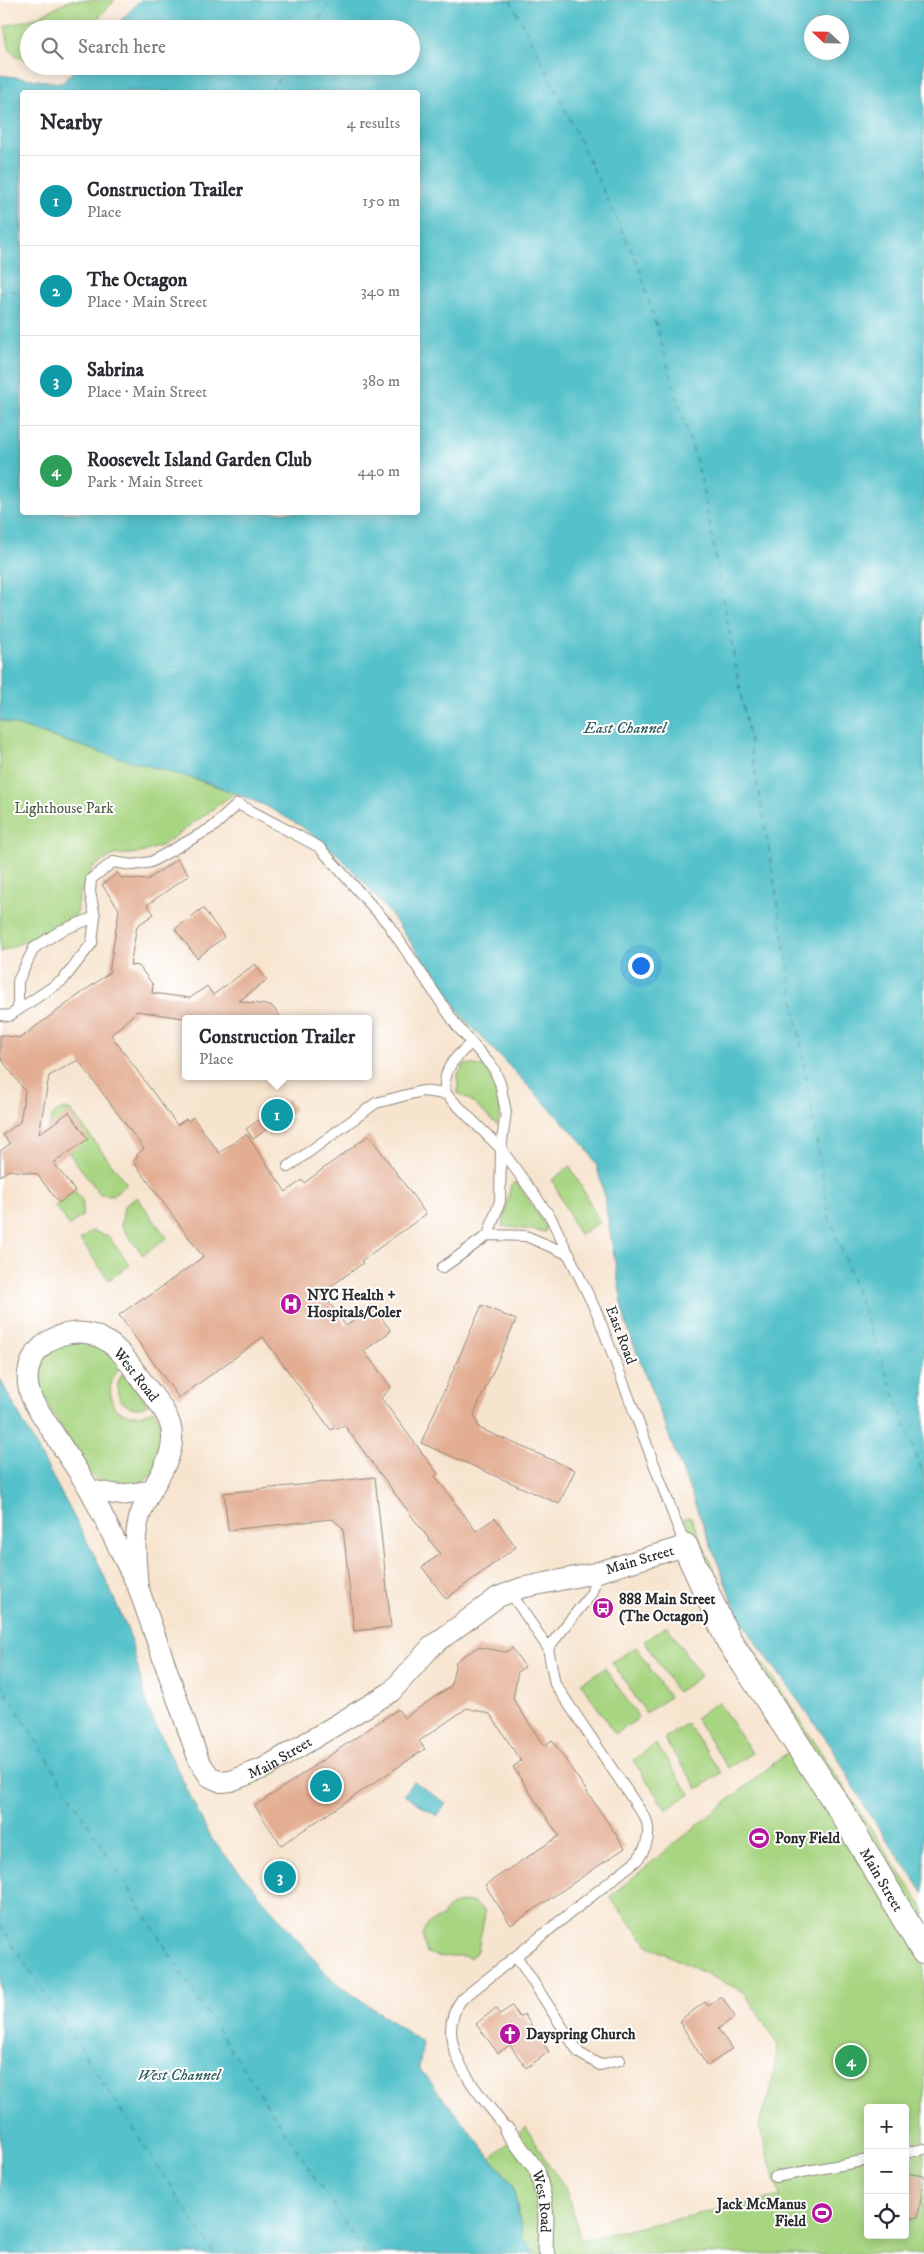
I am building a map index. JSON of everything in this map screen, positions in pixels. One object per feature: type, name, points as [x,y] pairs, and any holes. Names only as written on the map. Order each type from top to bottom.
[{"type":"street","name":"West Road","points":[[138,1587],[135,1543],[139,1519],[150,1491],[168,1460],[171,1446],[171,1430],[166,1416],[126,1359],[112,1344],[86,1333],[65,1334],[54,1338],[38,1351],[28,1366],[27,1383],[34,1402],[90,1490],[138,1587],[199,1761],[206,1773],[216,1780]]},
{"type":"street","points":[[90,1490],[120,1495],[150,1491]]},
{"type":"street","name":"Main Street","points":[[216,1780],[226,1782],[264,1768],[384,1697],[404,1679],[432,1646],[492,1601],[510,1592],[595,1573],[685,1546],[729,1641],[836,1802],[924,1952]]},
{"type":"street","name":"West Road","points":[[507,2130],[537,2170],[544,2200],[546,2217],[545,2248],[548,2254]]},
{"type":"lane","points":[[0,1015],[10,1016],[63,980],[92,943],[95,917],[90,892],[91,879],[113,862],[133,865],[151,862],[213,826],[238,804],[319,847],[388,924],[470,1044],[494,1070],[500,1083],[506,1112],[502,1149],[500,1201],[488,1235],[442,1268]]},
{"type":"lane","points":[[18,1010],[18,981],[34,948],[60,931],[95,917]]},
{"type":"lane","points":[[288,1167],[376,1102],[422,1091],[446,1094],[446,1076],[450,1064],[470,1044]]},
{"type":"lane","name":"East Road","points":[[446,1094],[502,1149],[541,1202],[570,1255],[597,1313],[685,1546]]},
{"type":"lane","points":[[488,1235],[526,1236],[570,1255]]},
{"type":"lane","points":[[548,1648],[591,1594],[595,1573]]},
{"type":"lane","points":[[507,2130],[461,2066],[450,2041],[450,2024],[454,2010],[462,1999],[637,1860],[645,1849],[648,1833],[646,1819],[555,1684],[548,1648],[510,1592]]},
{"type":"lane","points":[[517,1957],[579,2053],[600,2064],[620,2060]]},
{"type":"lane","points":[[909,2151],[924,2149]]},
{"type":"lane","points":[[775,2177],[864,2161]]},
{"type":"green space","points":[[71,0],[115,0],[96,20],[28,20]]},
{"type":"green space","points":[[20,22],[20,58],[12,53],[8,45],[5,26]]},
{"type":"green space","name":"Lighthouse Park","points":[[0,720],[100,752],[169,770],[235,793],[163,845],[141,853],[114,855],[93,867],[79,896],[77,913],[72,922],[0,952]]},
{"type":"green space","points":[[465,1064],[482,1066],[491,1078],[498,1094],[500,1111],[497,1125],[470,1100],[458,1093],[458,1074]]},
{"type":"green space","points":[[64,1109],[71,1111],[127,1184],[113,1195],[100,1194],[49,1127],[54,1115]]},
{"type":"green space","points":[[570,1166],[600,1222],[579,1235],[552,1180]]},
{"type":"green space","points":[[514,1182],[518,1184],[546,1227],[545,1232],[502,1226],[511,1185]]},
{"type":"green space","points":[[75,1191],[83,1202],[82,1216],[69,1226],[55,1206]]},
{"type":"green space","points":[[137,1197],[167,1238],[143,1255],[121,1226],[124,1206]]},
{"type":"green space","points":[[92,1231],[108,1236],[130,1265],[109,1280],[80,1240]]},
{"type":"green space","points":[[75,1341],[104,1347],[121,1365],[114,1376],[110,1390],[114,1408],[134,1415],[154,1410],[158,1418],[163,1431],[163,1437],[157,1464],[148,1478],[140,1483],[132,1486],[115,1487],[106,1485],[94,1477],[82,1461],[43,1396],[39,1382],[39,1370],[44,1358],[56,1349]]},
{"type":"green space","points":[[124,1372],[148,1405],[133,1408],[121,1400],[117,1387]]},
{"type":"green space","points":[[691,1517],[735,1621],[924,1909],[924,1930],[744,1649],[717,1595],[684,1518]]},
{"type":"green space","points":[[667,1626],[701,1676],[677,1692],[644,1641]]},
{"type":"green space","points":[[636,1647],[669,1697],[646,1713],[612,1662]]},
{"type":"green space","points":[[605,1668],[639,1718],[615,1734],[581,1683]]},
{"type":"green space","points":[[718,1702],[752,1753],[728,1768],[695,1718]]},
{"type":"green space","points":[[687,1723],[721,1773],[698,1789],[664,1739]]},
{"type":"green space","points":[[656,1744],[690,1794],[666,1810],[633,1760]]},
{"type":"green space","points":[[793,1748],[924,1964],[924,2254],[535,2254],[523,2239],[513,2185],[491,2158],[526,2127],[548,2164],[565,2187],[581,2240],[780,2196],[759,2125],[770,2095],[778,2045],[744,1992],[649,1946],[609,1897]]},
{"type":"green space","points":[[472,1902],[485,1911],[478,1951],[470,1958],[464,1956],[444,1957],[426,1952],[423,1935],[429,1923],[441,1918],[453,1905]]},
{"type":"water","name":"East Channel","points":[[140,0],[924,0],[924,1893],[869,1814],[833,1749],[748,1631],[735,1608],[629,1332],[624,1316],[603,1190],[596,1163],[582,1142],[466,1021],[392,916],[367,886],[338,855],[301,826],[264,805],[209,783],[100,752],[0,720],[0,75],[62,83],[70,75],[420,75],[420,20],[121,20]]},
{"type":"water","name":"West Channel","points":[[0,1379],[97,1560],[129,1633],[148,1709],[210,1837],[332,1980],[423,2043],[419,2068],[513,2185],[523,2239],[535,2254],[0,2254]]},
{"type":"water","points":[[413,1781],[446,1803],[437,1816],[404,1795]]},
{"type":"building","points":[[177,859],[189,875],[147,905],[154,914],[137,926],[130,965],[139,966],[153,985],[152,993],[190,998],[207,986],[213,995],[255,964],[267,980],[239,1001],[272,1006],[279,1015],[182,1015],[182,1018],[137,1011],[111,1035],[177,1125],[193,1117],[219,1153],[246,1134],[286,1192],[302,1180],[304,1183],[369,1135],[426,1214],[361,1261],[363,1263],[322,1293],[346,1326],[373,1306],[391,1331],[364,1351],[391,1387],[381,1398],[438,1474],[435,1476],[476,1531],[495,1518],[516,1547],[446,1599],[422,1567],[440,1554],[344,1425],[331,1430],[263,1337],[179,1398],[119,1315],[144,1297],[145,1299],[203,1257],[133,1161],[138,1157],[136,1155],[144,1149],[78,1060],[49,1076],[39,1134],[69,1112],[88,1139],[54,1163],[75,1191],[59,1203],[37,1174],[9,1170],[0,1176],[0,1151],[10,1144],[3,1135],[20,1122],[25,1091],[0,1057],[0,1035],[20,1038],[109,973],[119,909],[102,885],[118,873],[121,878],[147,880]]},
{"type":"building","points":[[203,908],[224,937],[197,958],[175,929]]},
{"type":"building","points":[[288,1099],[295,1110],[253,1139],[246,1129]]},
{"type":"building","points":[[482,1305],[516,1320],[474,1414],[479,1428],[575,1470],[559,1504],[421,1443]]},
{"type":"building","points":[[375,1477],[391,1627],[354,1631],[343,1528],[332,1519],[228,1530],[224,1493]]},
{"type":"building","points":[[478,1647],[506,1652],[512,1648],[525,1667],[518,1671],[513,1699],[544,1746],[552,1740],[625,1848],[511,1925],[485,1885],[559,1836],[513,1767],[521,1761],[490,1714],[467,1708],[419,1741],[425,1749],[281,1845],[255,1806],[398,1709],[404,1718],[451,1686],[456,1661]]},
{"type":"building","points":[[722,1997],[735,2017],[718,2029],[732,2049],[707,2066],[679,2021],[705,2002],[708,2006]]},
{"type":"building","name":"Dayspring Church","points":[[512,2006],[519,2017],[524,2014],[549,2052],[526,2068],[510,2045],[498,2053],[476,2024],[496,2008],[500,2014]]},
{"type":"building","points":[[909,2174],[924,2176],[918,2217],[909,2219]]},
{"type":"ferry route","points":[[319,20],[332,0]]},
{"type":"ferry route","points":[[510,0],[548,73],[639,267],[701,478],[763,814],[829,1216],[924,1476]]},
{"type":"ferry route","points":[[271,90],[282,75]]},
{"type":"ferry route","points":[[0,292],[20,291]]},
{"type":"ferry route","points":[[0,1683],[194,1993],[365,2254]]},
{"type":"ferry route","points":[[0,1925],[215,2254]]},
{"type":"place","name":"Construction Trailer","points":[[277,1115]]},
{"type":"place","name":"NYC Health + Hospitals/Coler","points":[[291,1304]]},
{"type":"place","name":"888 Main Street (The Octagon)","points":[[603,1608]]},
{"type":"place","name":"The Octagon","points":[[326,1786]]},
{"type":"place","name":"Pony Field","points":[[759,1838]]},
{"type":"place","name":"Sabrina","points":[[280,1877]]},
{"type":"place","name":"Dayspring Church","points":[[510,2034]]},
{"type":"place","name":"Roosevelt Island Garden Club","points":[[851,2061]]},
{"type":"place","name":"Jack McManus Field","points":[[822,2213]]}]
